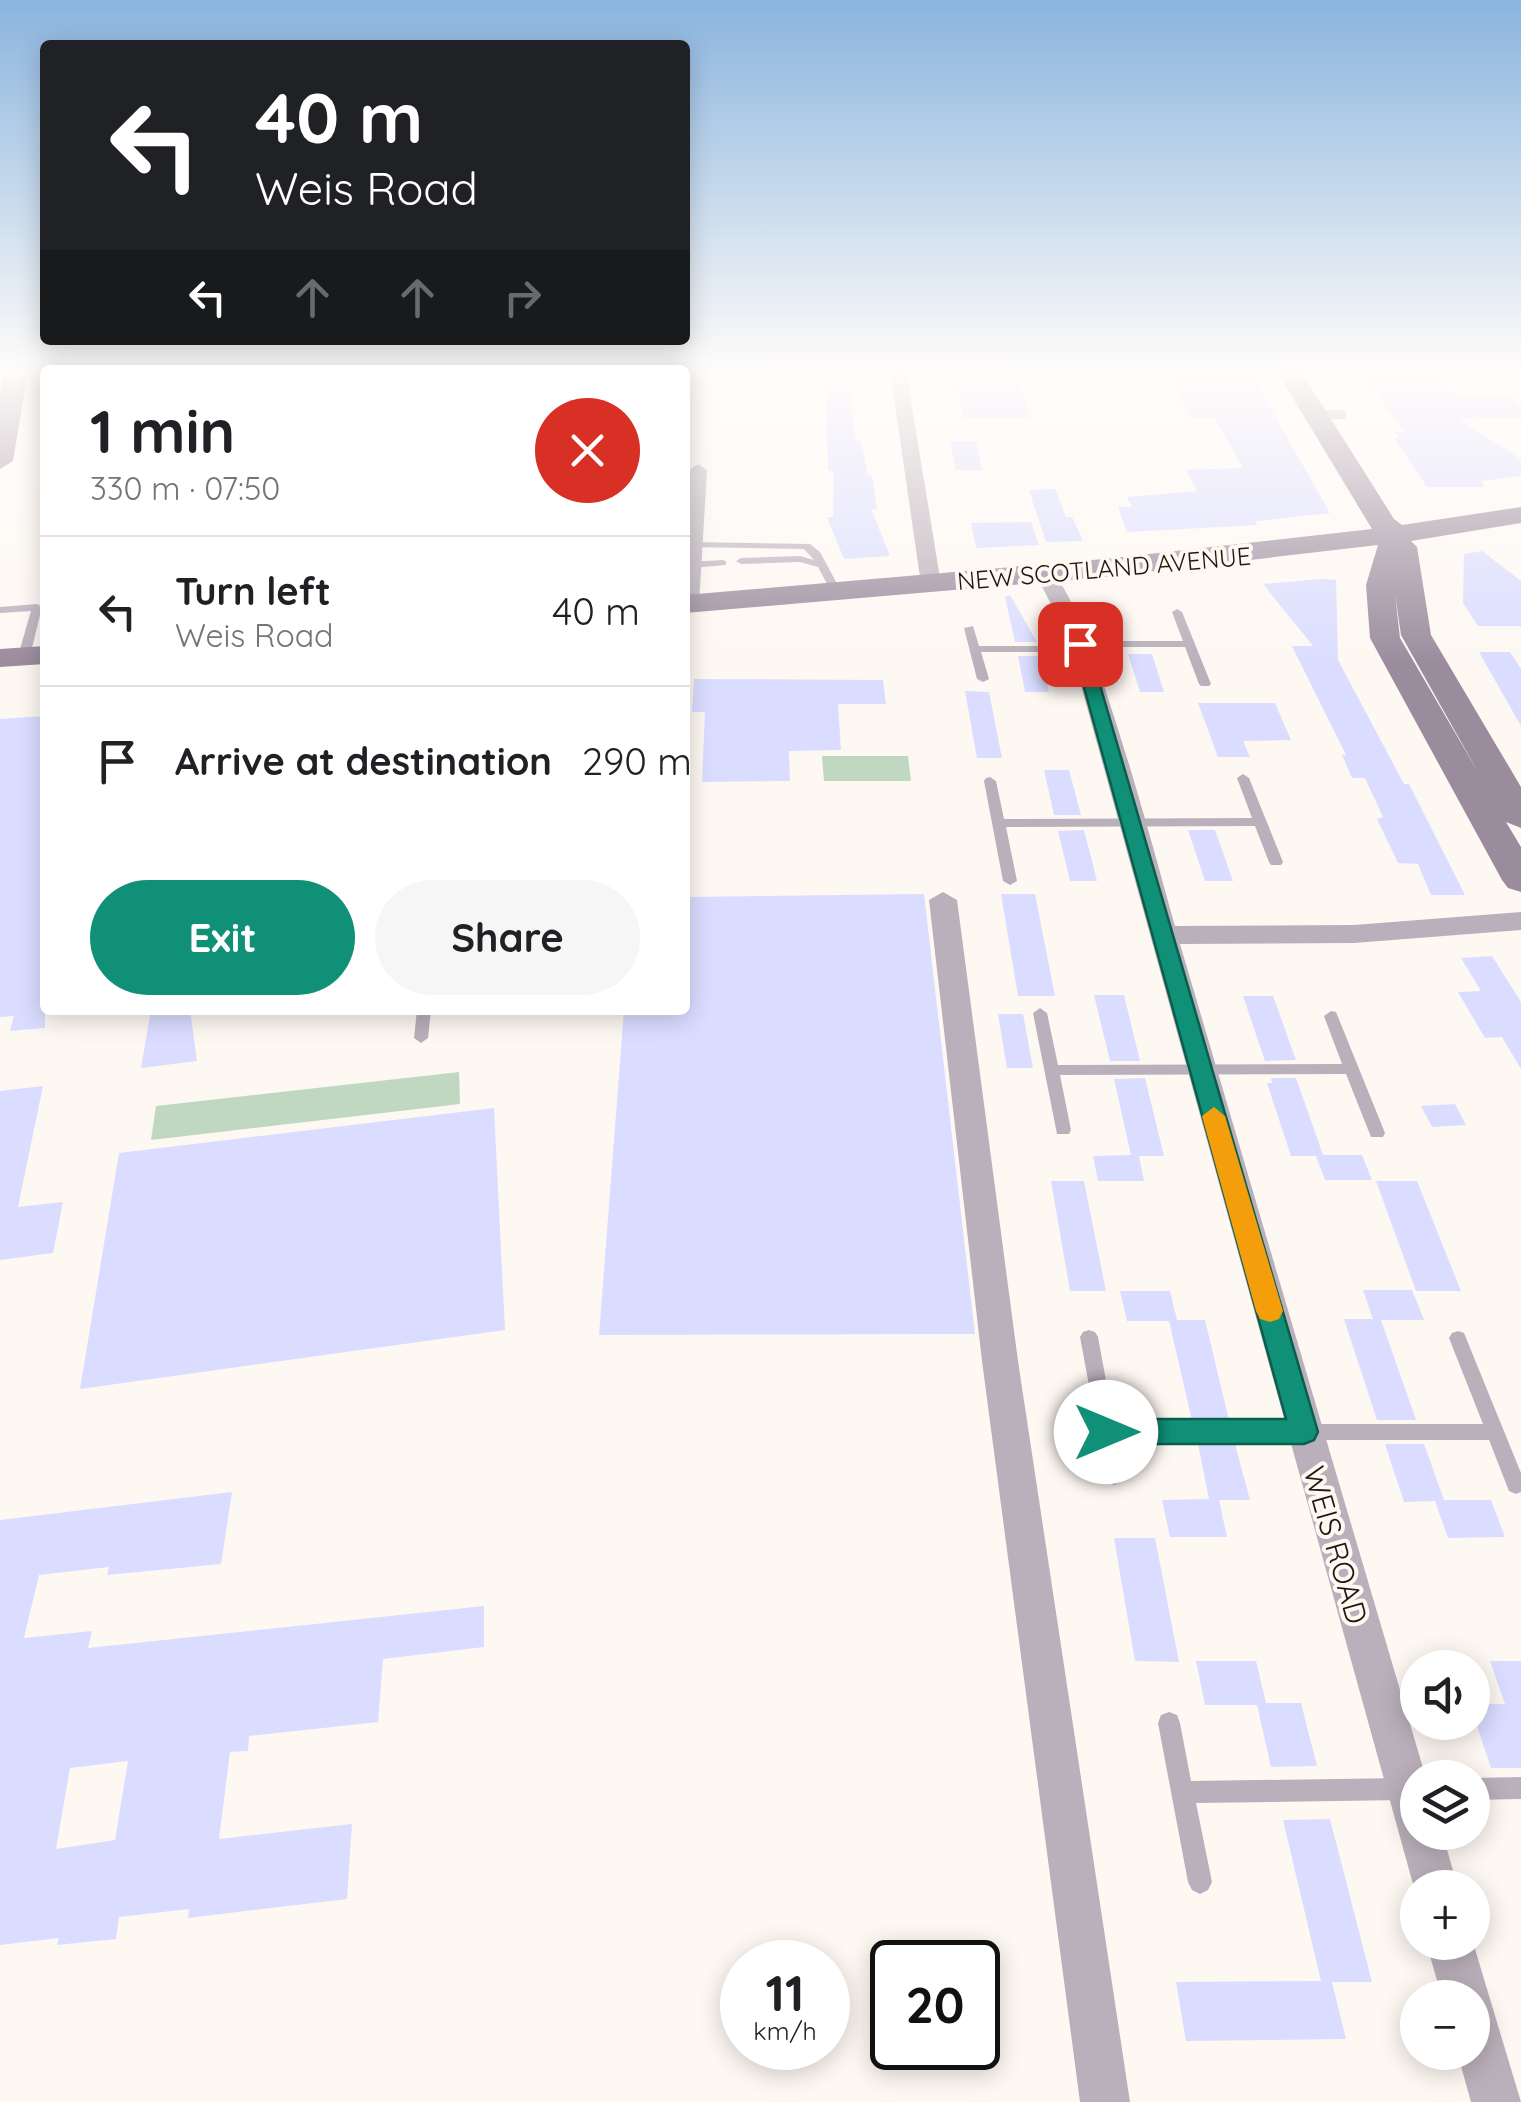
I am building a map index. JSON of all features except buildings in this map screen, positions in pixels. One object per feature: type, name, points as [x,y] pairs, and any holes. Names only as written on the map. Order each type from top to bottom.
[{"type":"street","points":[[913,468],[931,584]]},
{"type":"street","points":[[1354,468],[1382,524],[1397,535],[1405,554],[1416,635],[1521,817]]},
{"type":"street","points":[[690,575],[698,470]]},
{"type":"street","name":"NEW SCOTLAND AVENUE","points":[[690,603],[830,580],[931,584],[1262,554],[1521,515]]},
{"type":"street","points":[[1397,535],[1383,561],[1381,626],[1389,650],[1521,880]]},
{"type":"street","name":"WEIS ROAD","points":[[1046,575],[1072,621],[1081,647],[1400,1760]]},
{"type":"street","points":[[1423,708],[1457,708]]},
{"type":"street","points":[[943,900],[990,1286],[1104,2102]]},
{"type":"street","points":[[1162,935],[1354,934],[1521,921]]},
{"type":"street","points":[[1487,2070],[1496,2102]]},
{"type":"lane","points":[[692,555],[802,544],[813,550],[830,580]]},
{"type":"lane","points":[[692,555],[722,563]]},
{"type":"lane","points":[[741,562],[800,558],[814,561],[830,580]]},
{"type":"lane","points":[[0,610],[37,607],[23,656]]},
{"type":"lane","points":[[1176,612],[1205,684]]},
{"type":"lane","points":[[969,628],[983,679]]},
{"type":"lane","points":[[975,649],[1189,644]]},
{"type":"lane","points":[[1243,778],[1276,862]]},
{"type":"lane","points":[[990,780],[1010,881]]},
{"type":"lane","points":[[999,823],[1260,822]]},
{"type":"lane","points":[[1040,1014],[1063,1130]]},
{"type":"lane","points":[[422,1038],[424,1015]]},
{"type":"lane","points":[[1331,1016],[1376,1133]]},
{"type":"lane","points":[[1052,1070],[1352,1069]]},
{"type":"lane","points":[[1088,1337],[1114,1476]]},
{"type":"lane","points":[[1458,1338],[1516,1485]]},
{"type":"lane","points":[[1106,1432],[1495,1432]]},
{"type":"lane","points":[[1169,1723],[1200,1882]]},
{"type":"lane","points":[[1490,1788],[1521,1788]]},
{"type":"lane","points":[[1182,1792],[1400,1809]]},
{"type":"green space","points":[[822,756],[908,756],[911,781],[824,781]]},
{"type":"green space","points":[[459,1072],[460,1104],[151,1140],[156,1106]]},
{"type":"slow traffic","points":[[1214,1116],[1270,1311]]},
{"type":"route","points":[[1080,644],[1304,1432],[1106,1432]]}]
